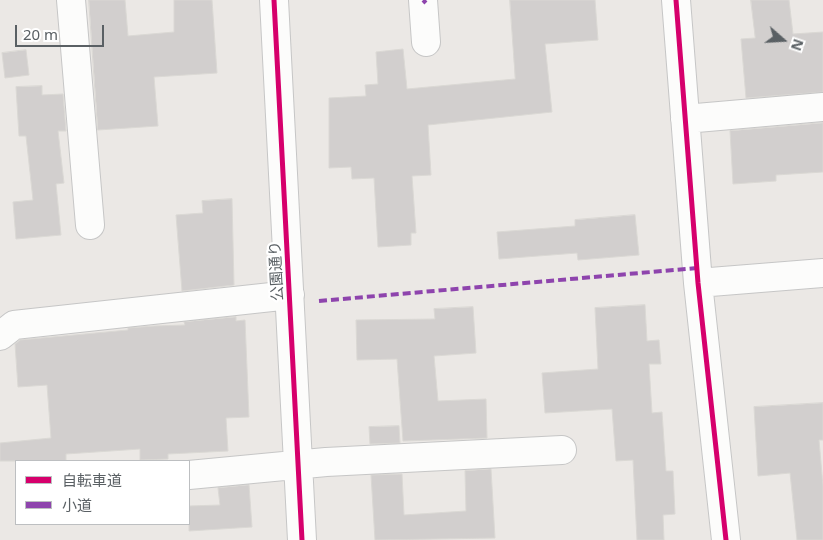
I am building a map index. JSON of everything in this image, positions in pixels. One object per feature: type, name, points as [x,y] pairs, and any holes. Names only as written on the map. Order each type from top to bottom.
[{"type":"street","points":[[70,0],[90,226]]},
{"type":"street","name":"公園通り","points":[[274,0],[302,540]]},
{"type":"street","points":[[423,0],[426,42]]},
{"type":"street","points":[[676,0],[698,283],[726,540]]},
{"type":"street","points":[[685,119],[823,107]]},
{"type":"street","points":[[698,283],[823,273]]},
{"type":"street","points":[[0,336],[14,325],[290,295]]},
{"type":"street","points":[[190,475],[298,464],[562,450]]},
{"type":"building","points":[[89,0],[125,0],[128,36],[174,32],[174,0],[212,0],[217,73],[154,77],[158,126],[98,130]]},
{"type":"building","points":[[510,0],[595,0],[598,40],[545,44],[552,112],[428,125],[431,175],[412,176],[416,233],[411,233],[411,245],[378,247],[374,178],[352,179],[351,167],[329,168],[329,98],[366,96],[365,85],[378,84],[376,52],[403,49],[407,89],[515,79]]},
{"type":"building","points":[[751,0],[789,0],[793,34],[823,32],[823,92],[746,98],[741,39],[755,38]]},
{"type":"building","points":[[26,50],[29,75],[5,78],[2,53]]},
{"type":"building","points":[[42,86],[42,95],[63,94],[66,131],[58,131],[64,183],[56,184],[61,235],[16,239],[13,202],[33,200],[26,136],[19,136],[16,87]]},
{"type":"building","points":[[823,123],[823,172],[776,175],[776,181],[733,184],[730,131]]},
{"type":"building","points":[[232,199],[234,285],[182,291],[176,215],[203,213],[202,201]]},
{"type":"building","points":[[635,215],[639,255],[578,260],[577,253],[499,259],[497,232],[575,226],[575,220]]},
{"type":"building","points":[[645,305],[647,341],[659,340],[661,364],[649,364],[652,413],[662,412],[666,471],[673,471],[675,514],[663,515],[664,540],[637,540],[633,460],[616,461],[612,409],[545,413],[542,373],[598,369],[595,308]]},
{"type":"building","points":[[473,307],[476,353],[434,356],[438,401],[486,399],[487,438],[403,441],[397,359],[357,360],[356,320],[435,319],[434,309]]},
{"type":"building","points":[[236,317],[236,321],[245,320],[249,417],[226,418],[228,451],[168,454],[168,459],[140,460],[140,449],[66,454],[66,460],[0,461],[0,443],[51,438],[47,385],[18,387],[15,344],[20,340],[128,330],[128,328],[185,325],[184,322]]},
{"type":"building","points":[[823,403],[823,440],[819,440],[823,486],[823,540],[797,540],[790,473],[758,476],[754,407]]},
{"type":"building","points":[[399,426],[400,443],[370,444],[369,427]]},
{"type":"building","points":[[491,469],[495,538],[375,540],[371,475],[402,474],[404,515],[466,511],[465,471]]},
{"type":"building","points":[[249,485],[252,527],[189,531],[190,506],[220,505],[218,488]]},
{"type":"marked path","points":[[423,3],[426,0]]},
{"type":"marked path","points":[[319,301],[697,268]]},
{"type":"cycle path","points":[[274,0],[302,540]]},
{"type":"cycle path","points":[[676,0],[698,283],[726,540]]}]
